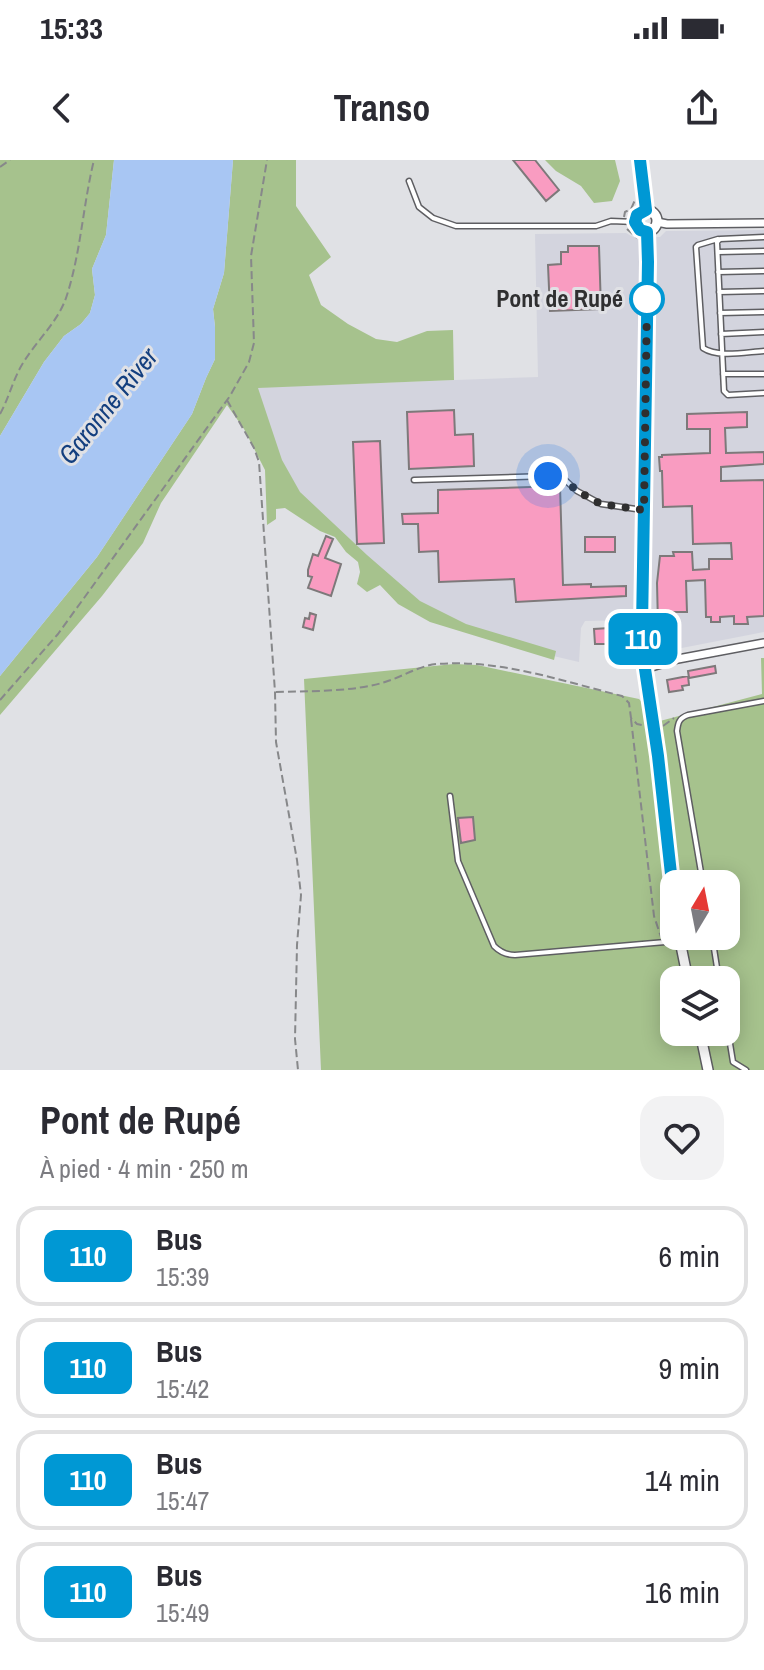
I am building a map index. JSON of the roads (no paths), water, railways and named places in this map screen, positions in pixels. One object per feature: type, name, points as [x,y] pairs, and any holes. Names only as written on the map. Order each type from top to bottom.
[{"type":"street","points":[[640,160],[646,210]]},
{"type":"street","points":[[646,210],[654,213],[657,222],[656,227],[647,232],[640,230],[635,222],[637,215],[646,210]]},
{"type":"street","points":[[657,222],[764,223]]},
{"type":"street","points":[[647,232],[642,627],[670,870]]},
{"type":"street","points":[[645,664],[662,666],[678,659],[764,643]]},
{"type":"street","points":[[703,1046],[708,1070]]},
{"type":"lane","points":[[409,181],[419,207],[433,218],[456,226],[596,226],[611,221],[635,222]]},
{"type":"lane","points":[[764,237],[718,239],[698,245],[696,249],[702,344],[705,350],[722,353],[764,351]]},
{"type":"lane","points":[[718,239],[724,391],[726,394],[764,393]]},
{"type":"lane","points":[[717,252],[764,251]]},
{"type":"lane","points":[[718,272],[764,271]]},
{"type":"lane","points":[[719,292],[764,291]]},
{"type":"lane","points":[[720,313],[764,312]]},
{"type":"lane","points":[[721,334],[764,332]]},
{"type":"lane","points":[[723,374],[764,374]]},
{"type":"lane","points":[[414,480],[548,476],[563,478],[577,491],[601,504],[644,510]]},
{"type":"lane","points":[[701,870],[678,723],[688,715],[764,701]]},
{"type":"lane","points":[[450,796],[458,861],[494,946],[499,951],[515,955],[660,942]]},
{"type":"lane","points":[[730,1046],[733,1062],[746,1070]]},
{"type":"water","name":"Garonne River","points":[[114,160],[233,160],[224,273],[213,309],[215,359],[192,414],[97,557],[0,676],[0,436],[44,362],[64,336],[90,313],[95,295],[92,269],[106,235]]},
{"type":"place","name":"Pont de Rupé","points":[[647,299]]}]
